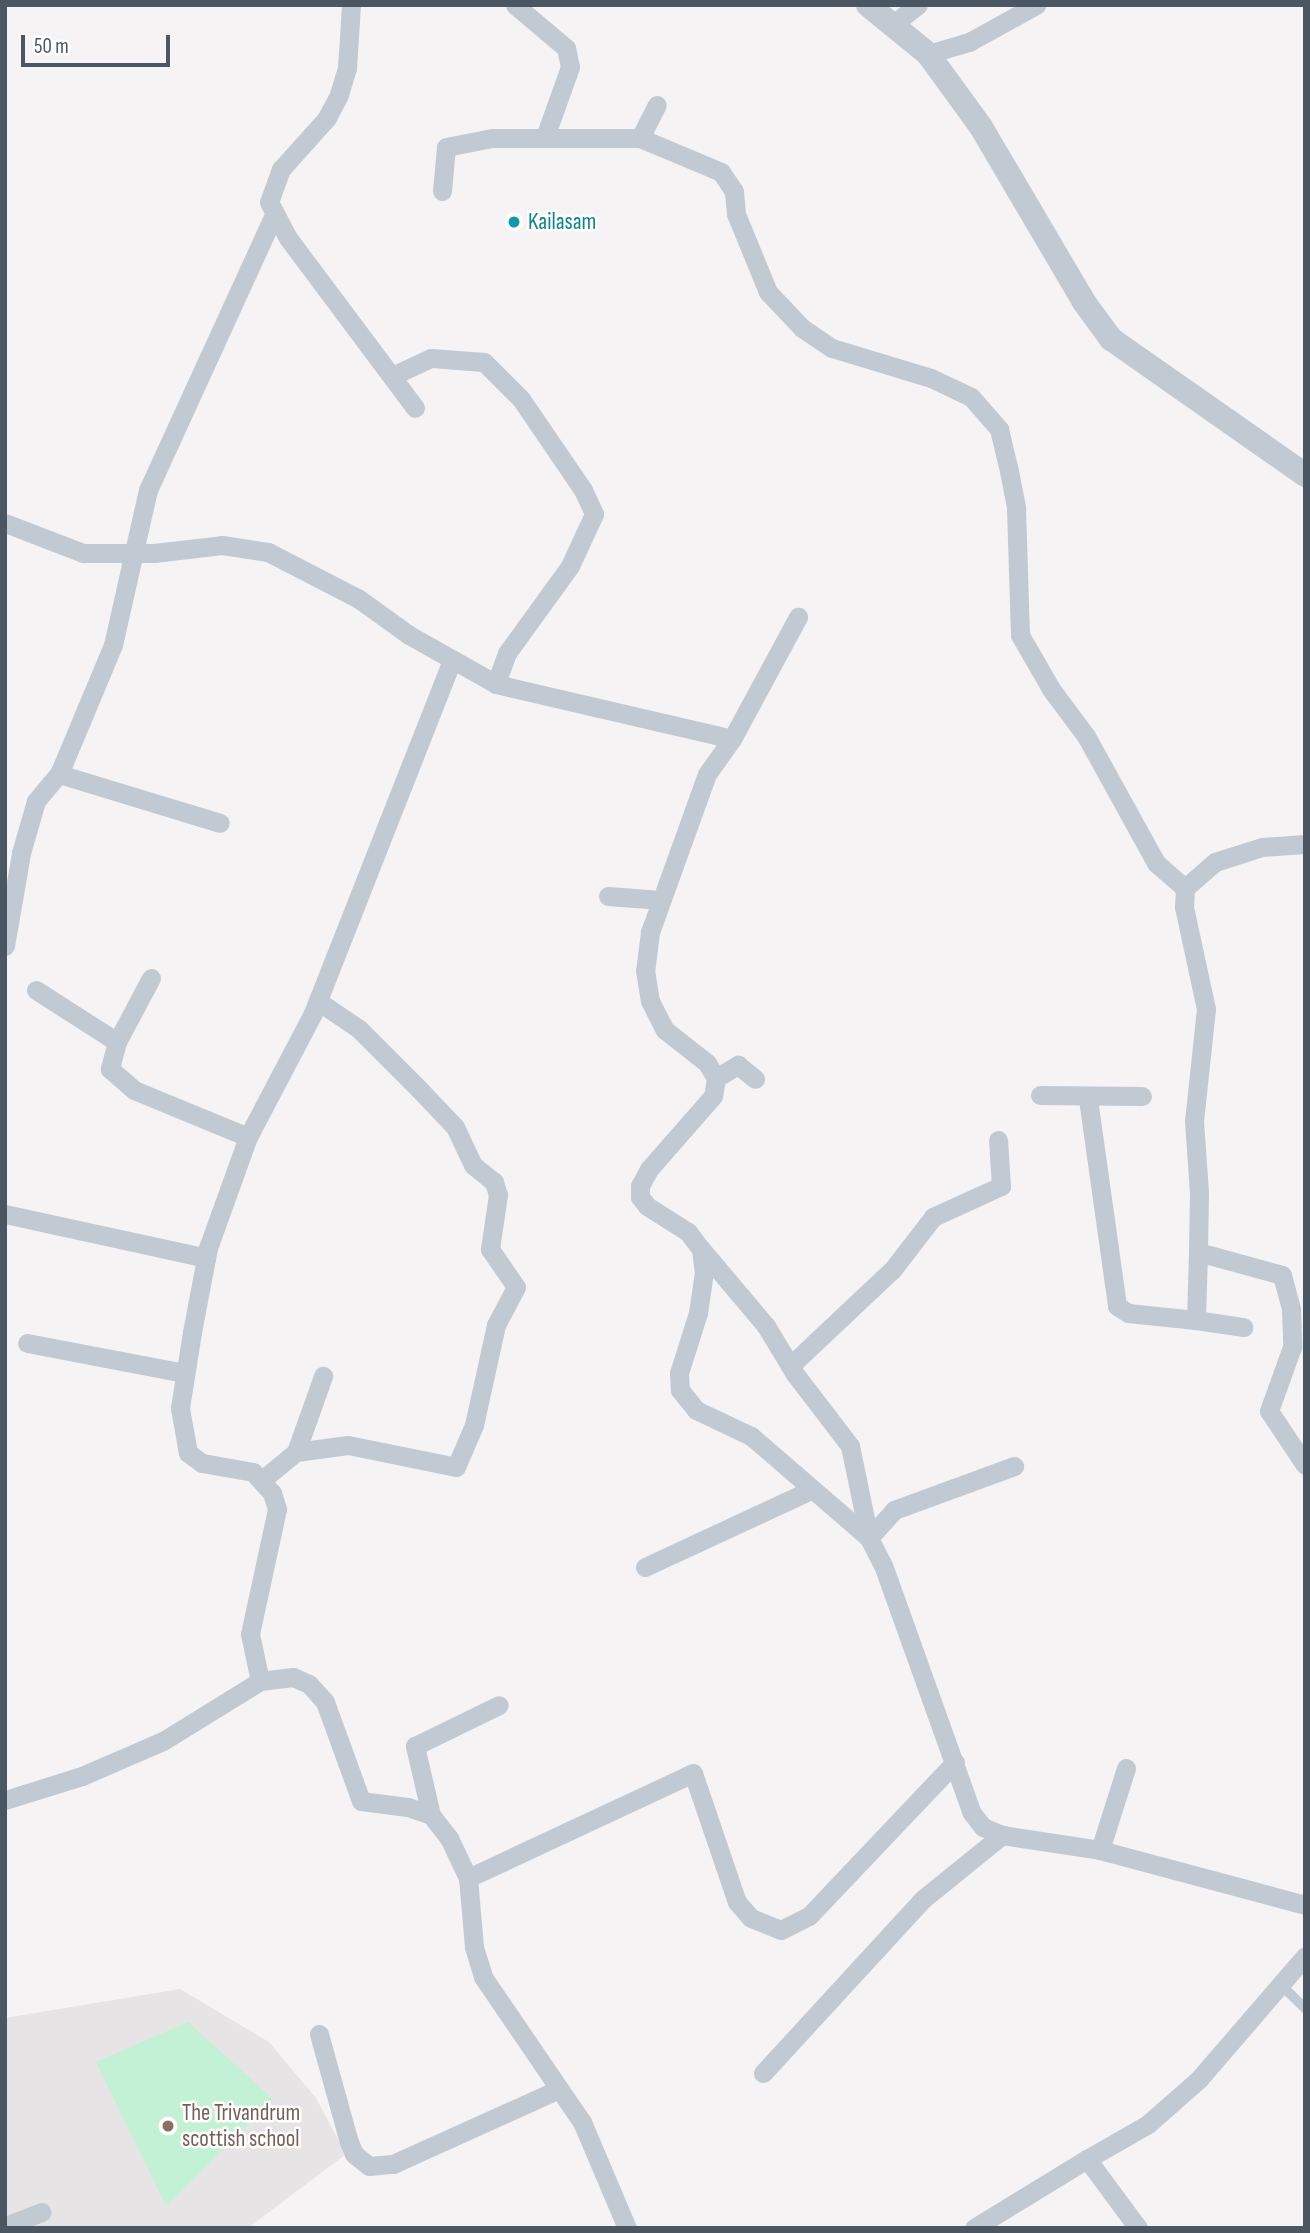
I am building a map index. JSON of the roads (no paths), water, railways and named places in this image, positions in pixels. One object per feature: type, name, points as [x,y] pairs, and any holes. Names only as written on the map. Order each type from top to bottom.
[{"type":"street","points":[[351,5],[347,68],[339,95],[327,118],[281,169],[271,188],[274,215],[415,408]]},
{"type":"street","points":[[515,5],[566,48],[570,67],[545,137]]},
{"type":"street","points":[[868,5],[928,54],[981,127],[1084,302],[1111,339],[1305,475]]},
{"type":"street","points":[[892,25],[918,5]]},
{"type":"street","points":[[928,54],[969,42],[1036,5]]},
{"type":"street","points":[[640,138],[657,105]]},
{"type":"street","points":[[442,191],[446,147],[492,138],[640,138],[720,172],[734,191],[736,214],[768,292],[802,328],[832,348],[931,377],[971,397],[999,429],[1016,508],[1020,635],[1051,689],[1086,736],[1156,863],[1185,888]]},
{"type":"street","points":[[5,946],[21,853],[36,801],[59,774],[113,645],[134,552],[163,448],[274,215]]},
{"type":"street","points":[[391,376],[431,358],[484,362],[527,408],[583,490],[594,514],[570,566],[507,653],[496,684]]},
{"type":"street","points":[[5,523],[83,553],[222,545],[268,552],[359,599],[452,660],[496,684],[732,739]]},
{"type":"street","points":[[798,617],[732,739],[707,774],[650,932],[645,970],[650,1001],[665,1030],[707,1063],[716,1078],[713,1096],[649,1169],[640,1186],[640,1197],[647,1206],[688,1232],[766,1326],[790,1366],[850,1446],[869,1538],[883,1565],[972,1813],[983,1827],[1002,1835],[1100,1850],[1305,1905]]},
{"type":"street","points":[[260,1681],[250,1634],[277,1509],[262,1480],[238,1467],[202,1463],[188,1452],[180,1409],[206,1258],[248,1137],[318,1001],[452,660]]},
{"type":"street","points":[[59,774],[220,822]]},
{"type":"street","points":[[1196,1320],[1199,1193],[1194,1121],[1206,1009],[1184,907],[1185,888],[1215,862],[1262,847],[1305,844]]},
{"type":"street","points":[[608,896],[662,900]]},
{"type":"street","points":[[151,978],[117,1042],[110,1069],[121,1082],[248,1137]]},
{"type":"street","points":[[36,990],[117,1042]]},
{"type":"street","points":[[262,1480],[296,1452],[348,1444],[456,1467],[474,1425],[496,1325],[516,1287],[490,1249],[498,1195],[494,1182],[473,1165],[455,1128],[421,1091],[359,1029],[318,1001]]},
{"type":"street","points":[[716,1078],[738,1065],[755,1079]]},
{"type":"street","points":[[1040,1096],[1088,1099],[1142,1096]]},
{"type":"street","points":[[1088,1099],[1117,1306],[1128,1313],[1243,1328]]},
{"type":"street","points":[[790,1366],[893,1269],[933,1217],[1001,1186],[998,1140]]},
{"type":"street","points":[[5,1214],[206,1258]]},
{"type":"street","points":[[701,1249],[704,1272],[700,1303],[679,1373],[680,1390],[696,1410],[751,1436],[869,1538]]},
{"type":"street","points":[[1198,1252],[1282,1275],[1290,1309],[1292,1347],[1269,1411],[1305,1465]]},
{"type":"street","points":[[27,1343],[186,1373]]},
{"type":"street","points":[[296,1452],[323,1376]]},
{"type":"street","points":[[869,1538],[894,1510],[1014,1466]]},
{"type":"street","points":[[645,1567],[811,1490]]},
{"type":"street","points":[[5,1800],[82,1776],[163,1741],[260,1681],[293,1677],[310,1685],[325,1702],[361,1801],[408,1807],[431,1815]]},
{"type":"street","points":[[499,1705],[415,1746],[431,1815],[449,1838],[468,1878],[474,1947],[482,1977],[582,2122],[610,2179],[627,2228]]},
{"type":"street","points":[[468,1878],[693,1773],[737,1902],[751,1918],[781,1930],[809,1916],[955,1762]]},
{"type":"street","points":[[1100,1850],[1126,1768]]},
{"type":"street","points":[[763,2073],[923,1899],[1002,1835]]},
{"type":"street","points":[[974,2228],[1148,2124],[1199,2079],[1282,1986],[1305,1956]]},
{"type":"street","points":[[319,2034],[349,2142],[354,2154],[369,2166],[393,2164],[559,2089]]},
{"type":"street","points":[[1087,2159],[1138,2228]]},
{"type":"street","points":[[5,2227],[41,2212]]},
{"type":"lane","points":[[1282,1986],[1305,2008]]},
{"type":"place","name":"Kailasam","points":[[514,222]]},
{"type":"place","name":"The Trivandrum scottish school","points":[[168,2126]]}]
